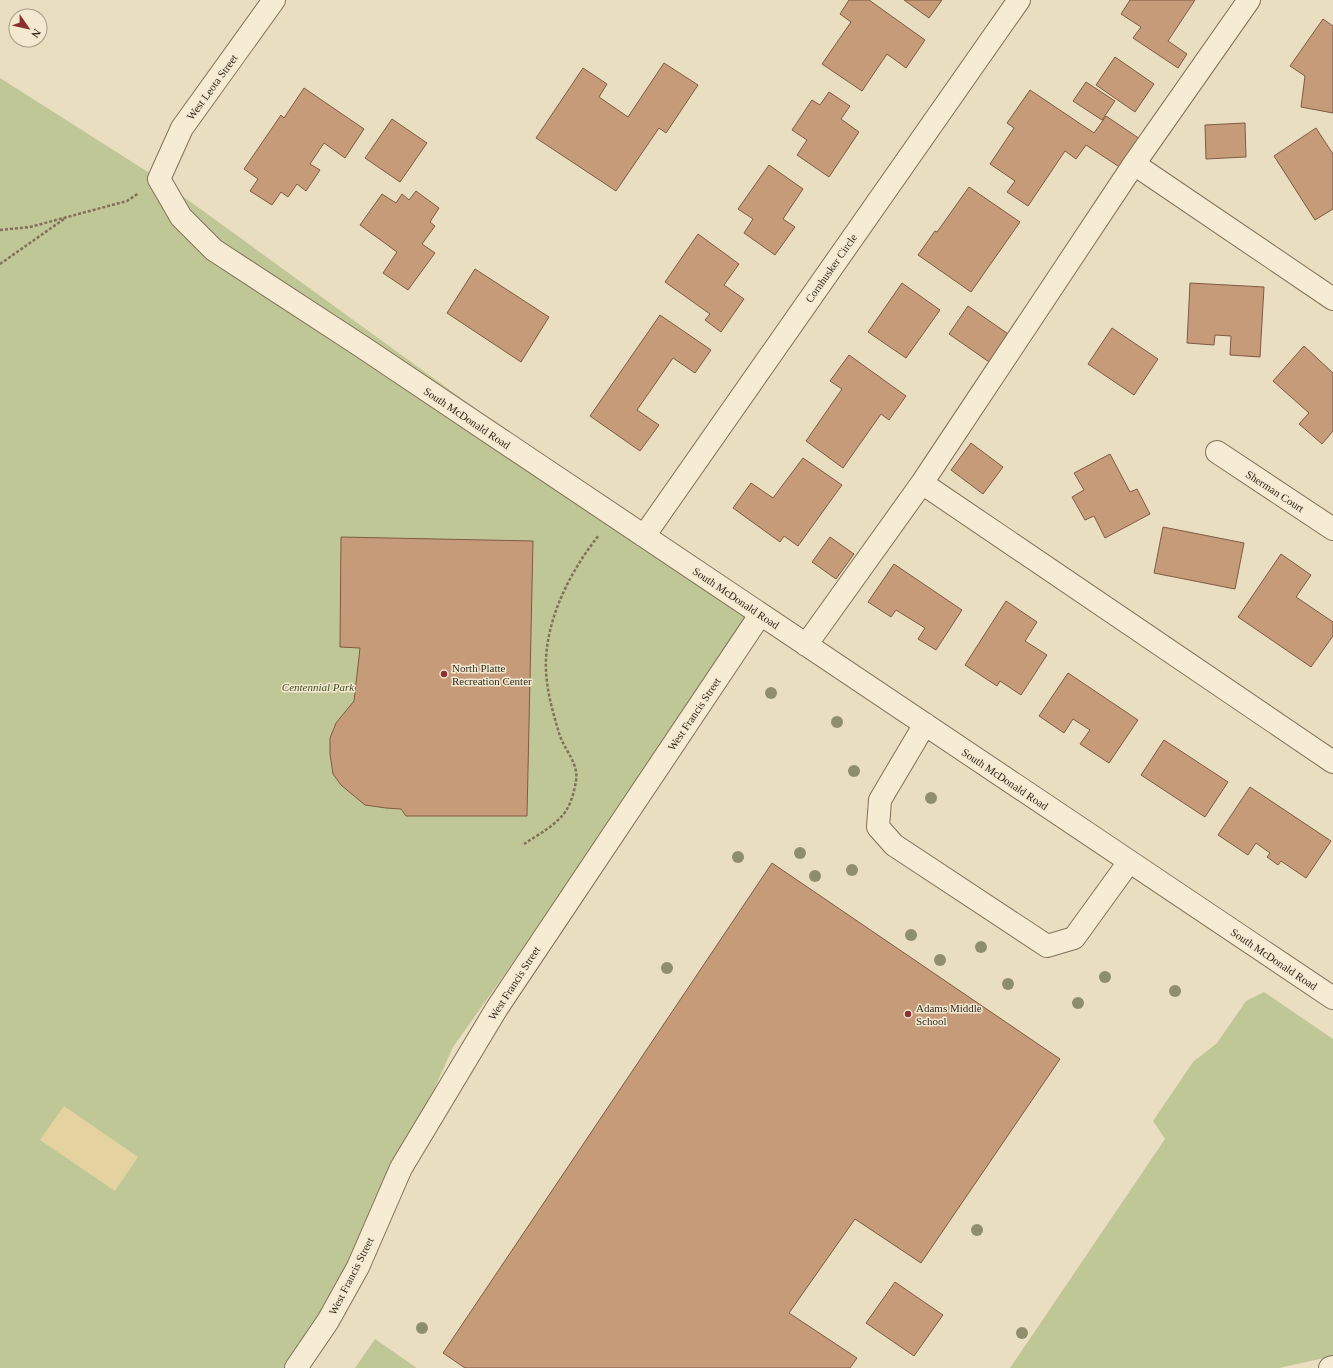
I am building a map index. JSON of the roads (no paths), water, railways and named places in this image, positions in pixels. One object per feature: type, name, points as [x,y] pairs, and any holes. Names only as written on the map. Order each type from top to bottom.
[{"type":"street","name":"West Leota Street","points":[[159,179],[182,128],[274,0]]},
{"type":"street","name":"Cornhusker Circle","points":[[644,536],[1019,0]]},
{"type":"street","points":[[806,645],[922,483],[1134,164],[1244,2]]},
{"type":"street","points":[[1134,164],[1333,299]]},
{"type":"street","name":"South McDonald Road","points":[[159,179],[181,217],[214,250],[368,351],[1333,998]]},
{"type":"street","name":"Sherman Court","points":[[1216,452],[1333,529]]},
{"type":"street","points":[[922,483],[1333,762]]},
{"type":"street","name":"West Francis Street","points":[[296,1368],[328,1321],[358,1267],[400,1168],[493,1014],[760,615]]},
{"type":"street","points":[[925,724],[880,800],[878,827],[894,845],[1047,946],[1074,938],[1129,862]]},
{"type":"place","name":"North Platte Recreation Center","points":[[444,674]]},
{"type":"place","name":"Adams Middle School","points":[[908,1014]]},
{"type":"park label","name":"Centennial Park","points":[[318,687]]}]
